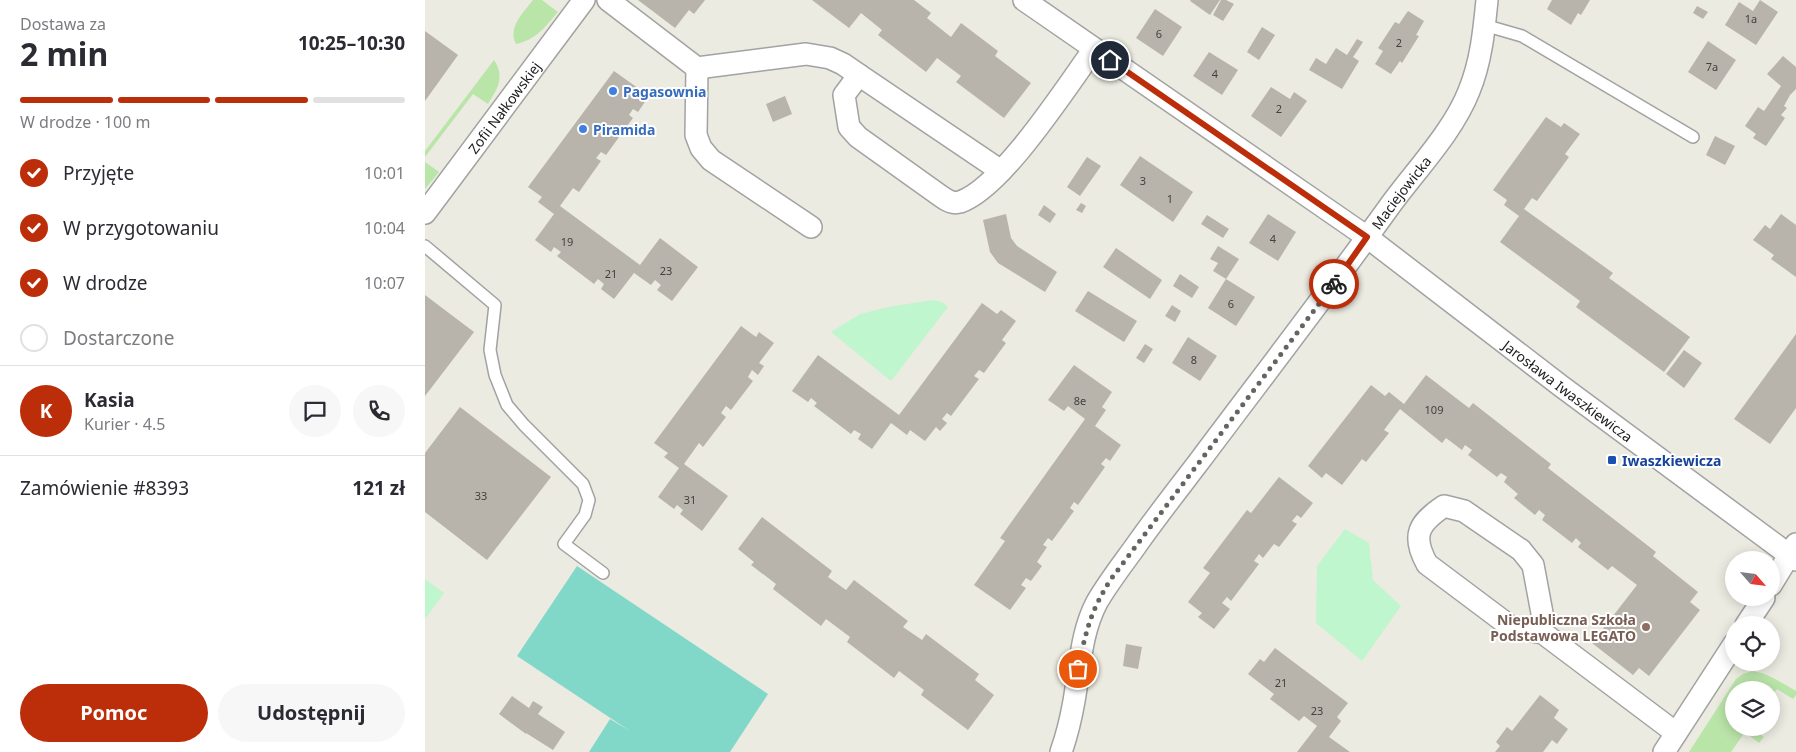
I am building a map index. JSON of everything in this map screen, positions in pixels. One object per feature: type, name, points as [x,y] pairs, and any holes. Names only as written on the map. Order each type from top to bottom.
[{"type":"street","name":"Zofii Nałkowskiej","points":[[425,213],[584,0]]},
{"type":"street","points":[[608,0],[697,68],[806,54],[830,58],[843,64],[1001,171]]},
{"type":"street","name":"Jarosława Iwaszkiewicza","points":[[1024,0],[1367,237],[1561,386],[1794,553]]},
{"type":"street","name":"Maciejowicka","points":[[1061,752],[1074,702],[1078,669],[1087,628],[1091,614],[1104,590],[1335,283],[1458,114],[1473,80],[1487,0]]},
{"type":"street","points":[[859,75],[844,95],[849,127],[857,137],[942,197],[952,202],[959,202],[977,193],[1021,149],[1094,49]]},
{"type":"street","points":[[697,68],[696,135],[701,148],[711,160],[811,227]]},
{"type":"street","points":[[1543,633],[1542,614],[1533,566],[1521,550],[1464,511],[1444,506],[1428,517],[1419,534],[1420,550],[1427,564],[1511,627],[1543,633],[1676,733]]},
{"type":"street","points":[[1780,572],[1794,553]]},
{"type":"street","points":[[1664,752],[1725,658]]},
{"type":"lane","points":[[1484,25],[1522,36],[1693,137]]},
{"type":"lane","points":[[425,246],[495,305],[491,350],[495,375],[507,405],[524,425],[583,484],[589,500],[585,515],[564,544],[603,573]]},
{"type":"green space","points":[[533,0],[542,0],[558,12],[535,36],[516,44],[514,38],[515,26]]},
{"type":"green space","points":[[494,60],[500,77],[495,93],[488,104],[473,94],[425,157],[425,151]]},
{"type":"green space","points":[[425,162],[439,172],[425,189]]},
{"type":"green space","points":[[933,300],[942,302],[948,307],[891,381],[831,332],[860,314],[888,307]]},
{"type":"green space","points":[[1345,529],[1369,543],[1373,580],[1401,606],[1362,661],[1316,623],[1317,566]]},
{"type":"green space","points":[[425,579],[444,593],[425,619]]},
{"type":"green space","points":[[1752,671],[1764,674],[1778,681],[1735,681],[1743,674]]},
{"type":"green space","points":[[1780,682],[1796,691],[1793,699],[1780,691]]},
{"type":"green space","points":[[1725,696],[1725,736],[1742,736],[1731,752],[1689,752]]},
{"type":"green space","points":[[1750,736],[1764,737],[1759,743]]},
{"type":"shaded area","points":[[577,566],[768,694],[730,752],[589,752],[610,719],[630,731],[517,656]]},
{"type":"building","points":[[638,0],[705,0],[694,14],[689,10],[675,28]]},
{"type":"building","points":[[812,0],[914,0],[931,13],[927,18],[951,37],[961,23],[998,51],[995,56],[1031,83],[1004,118],[956,82],[961,76],[937,58],[926,72],[878,35],[882,30],[861,13],[849,28]]},
{"type":"building","points":[[1191,0],[1220,0],[1210,15]]},
{"type":"building","points":[[1221,0],[1234,4],[1223,21],[1213,15]]},
{"type":"building","points":[[1552,0],[1590,0],[1581,15],[1578,13],[1571,25],[1547,9]]},
{"type":"building","points":[[1760,0],[1778,12],[1756,45],[1725,25],[1739,2],[1753,11]]},
{"type":"building","points":[[1697,6],[1708,12],[1703,19],[1693,13]]},
{"type":"building","points":[[1155,9],[1182,27],[1163,56],[1136,38]]},
{"type":"building","points":[[1408,11],[1424,21],[1416,35],[1419,36],[1402,63],[1400,61],[1391,74],[1375,64],[1383,51],[1378,48],[1395,22],[1399,24]]},
{"type":"building","points":[[1262,27],[1275,35],[1259,60],[1247,52]]},
{"type":"building","points":[[425,31],[458,55],[425,101]]},
{"type":"building","points":[[1357,39],[1363,42],[1353,57],[1359,61],[1342,89],[1309,70],[1316,58],[1326,64],[1336,48],[1347,55]]},
{"type":"building","points":[[1708,41],[1736,60],[1716,90],[1688,72]]},
{"type":"building","points":[[1209,52],[1238,70],[1222,95],[1193,76]]},
{"type":"building","points":[[1783,56],[1796,67],[1796,89],[1784,106],[1787,108],[1781,115],[1785,118],[1766,146],[1753,138],[1756,134],[1745,126],[1758,107],[1764,111],[1781,86],[1767,74]]},
{"type":"building","points":[[614,71],[649,96],[638,112],[633,109],[629,115],[633,118],[606,155],[601,152],[596,158],[601,161],[579,192],[573,188],[560,206],[640,265],[660,238],[698,267],[672,301],[657,290],[661,285],[655,280],[651,285],[634,273],[614,299],[601,289],[604,284],[598,279],[594,284],[557,256],[561,252],[554,247],[551,252],[535,240],[554,214],[538,202],[542,197],[528,187]]},
{"type":"building","points":[[1271,87],[1290,99],[1294,92],[1307,101],[1281,137],[1251,116]]},
{"type":"building","points":[[785,96],[792,114],[773,122],[766,104]]},
{"type":"building","points":[[1546,117],[1561,127],[1564,123],[1580,134],[1565,154],[1569,157],[1537,201],[1532,198],[1524,209],[1613,273],[1609,278],[1690,337],[1664,372],[1576,307],[1580,301],[1500,242],[1519,216],[1504,205],[1507,200],[1493,190]]},
{"type":"building","points":[[1715,136],[1735,146],[1725,165],[1706,155]]},
{"type":"building","points":[[1140,156],[1193,192],[1173,222],[1120,185]]},
{"type":"building","points":[[1087,157],[1101,166],[1080,196],[1067,187]]},
{"type":"building","points":[[1081,203],[1086,206],[1082,213],[1076,210]]},
{"type":"building","points":[[1044,205],[1056,214],[1050,223],[1038,215]]},
{"type":"building","points":[[1006,214],[1011,238],[1017,246],[1057,272],[1045,292],[998,263],[990,252],[983,220]]},
{"type":"building","points":[[1268,214],[1296,232],[1278,261],[1249,243]]},
{"type":"building","points":[[1781,214],[1796,225],[1796,277],[1771,259],[1774,255],[1753,240],[1765,225],[1770,229]]},
{"type":"building","points":[[1207,215],[1229,229],[1223,238],[1201,224]]},
{"type":"building","points":[[1218,246],[1239,259],[1226,279],[1213,271],[1218,263],[1210,259]]},
{"type":"building","points":[[1116,248],[1162,280],[1150,299],[1103,267]]},
{"type":"building","points":[[1180,274],[1199,287],[1192,298],[1173,286]]},
{"type":"building","points":[[1226,279],[1255,297],[1236,326],[1208,308]]},
{"type":"building","points":[[1088,291],[1137,321],[1124,342],[1075,311]]},
{"type":"building","points":[[425,295],[474,332],[425,396]]},
{"type":"building","points":[[982,303],[997,314],[1001,310],[1016,321],[1002,340],[1006,343],[984,373],[979,370],[974,376],[979,379],[951,416],[947,413],[942,419],[947,423],[940,431],[936,427],[925,441],[910,430],[907,435],[891,423],[872,449],[858,439],[861,434],[854,430],[851,434],[814,406],[817,403],[811,398],[808,402],[792,391],[818,355],[899,415]]},
{"type":"building","points":[[1172,305],[1181,311],[1175,322],[1165,316]]},
{"type":"building","points":[[741,326],[756,337],[759,332],[774,343],[759,363],[764,366],[758,375],[752,370],[748,377],[753,381],[731,410],[726,406],[721,413],[726,417],[703,447],[699,443],[684,464],[728,496],[702,531],[680,514],[683,510],[677,505],[674,509],[658,497],[679,468],[664,457],[668,453],[654,443]]},
{"type":"building","points":[[1796,334],[1796,408],[1770,444],[1734,419]]},
{"type":"building","points":[[1188,337],[1217,356],[1200,381],[1172,363]]},
{"type":"building","points":[[1145,344],[1153,349],[1144,363],[1136,358]]},
{"type":"building","points":[[1684,350],[1702,363],[1684,388],[1666,374]]},
{"type":"building","points":[[1074,365],[1112,392],[1102,407],[1106,410],[1095,426],[1121,445],[1110,461],[1106,458],[1101,464],[1105,467],[1078,505],[1074,502],[1070,508],[1074,511],[1052,541],[1048,538],[1043,545],[1047,547],[1037,562],[1042,566],[1031,581],[1026,578],[1021,585],[1026,588],[1010,610],[974,585],[1005,541],[1000,538],[1085,419],[1068,406],[1064,411],[1048,400]]},
{"type":"building","points":[[1426,375],[1469,408],[1473,403],[1551,464],[1548,468],[1656,552],[1653,556],[1698,592],[1690,602],[1700,610],[1649,676],[1639,668],[1633,675],[1592,643],[1637,585],[1612,566],[1608,570],[1578,547],[1581,543],[1576,538],[1572,543],[1542,520],[1545,515],[1539,510],[1535,515],[1514,498],[1518,494],[1504,482],[1507,477],[1501,473],[1497,477],[1468,455],[1472,450],[1465,445],[1462,450],[1446,438],[1442,443],[1400,409],[1384,430],[1389,433],[1366,462],[1362,459],[1342,485],[1326,473],[1322,478],[1308,466],[1371,385],[1385,396],[1389,392],[1404,404]]},
{"type":"building","points":[[460,407],[551,477],[487,560],[425,512],[425,453]]},
{"type":"building","points":[[1279,477],[1313,503],[1301,518],[1297,515],[1292,521],[1297,524],[1279,547],[1274,544],[1263,558],[1259,554],[1254,561],[1259,564],[1231,601],[1227,597],[1222,603],[1230,609],[1214,629],[1198,617],[1202,613],[1188,602],[1210,573],[1203,568],[1247,510],[1251,513]]},
{"type":"building","points":[[762,517],[832,571],[828,577],[846,590],[854,580],[908,621],[903,627],[922,640],[926,634],[979,674],[975,680],[994,695],[968,730],[921,695],[924,690],[899,671],[894,678],[847,642],[850,637],[826,619],[821,626],[773,589],[776,584],[751,565],[754,562],[738,549]]},
{"type":"building","points":[[1126,644],[1142,647],[1138,669],[1123,666]]},
{"type":"building","points":[[1275,648],[1348,703],[1337,717],[1341,721],[1329,737],[1350,752],[1297,752],[1317,726],[1304,716],[1299,721],[1270,699],[1274,694],[1248,674],[1260,659],[1264,662]]},
{"type":"building","points":[[1540,695],[1559,710],[1554,718],[1568,729],[1557,744],[1552,740],[1543,752],[1495,752],[1500,746],[1496,742],[1507,727],[1512,731]]},
{"type":"building","points":[[512,696],[529,708],[533,701],[543,707],[538,714],[565,732],[553,750],[526,734],[499,714]]},
{"type":"way so far","points":[[1078,669],[1091,614],[1111,579],[1334,284]]},
{"type":"place","name":"Pagasownia","points":[[613,91]]},
{"type":"place","name":"Piramida","points":[[583,129]]},
{"type":"place","name":"Iwaszkiewicza","points":[[1612,460]]},
{"type":"place","name":"Niepubliczna Szkoła Podstawowa LEGATO","points":[[1646,627]]},
{"type":"route","points":[[1110,60],[1367,237],[1334,284]]}]
